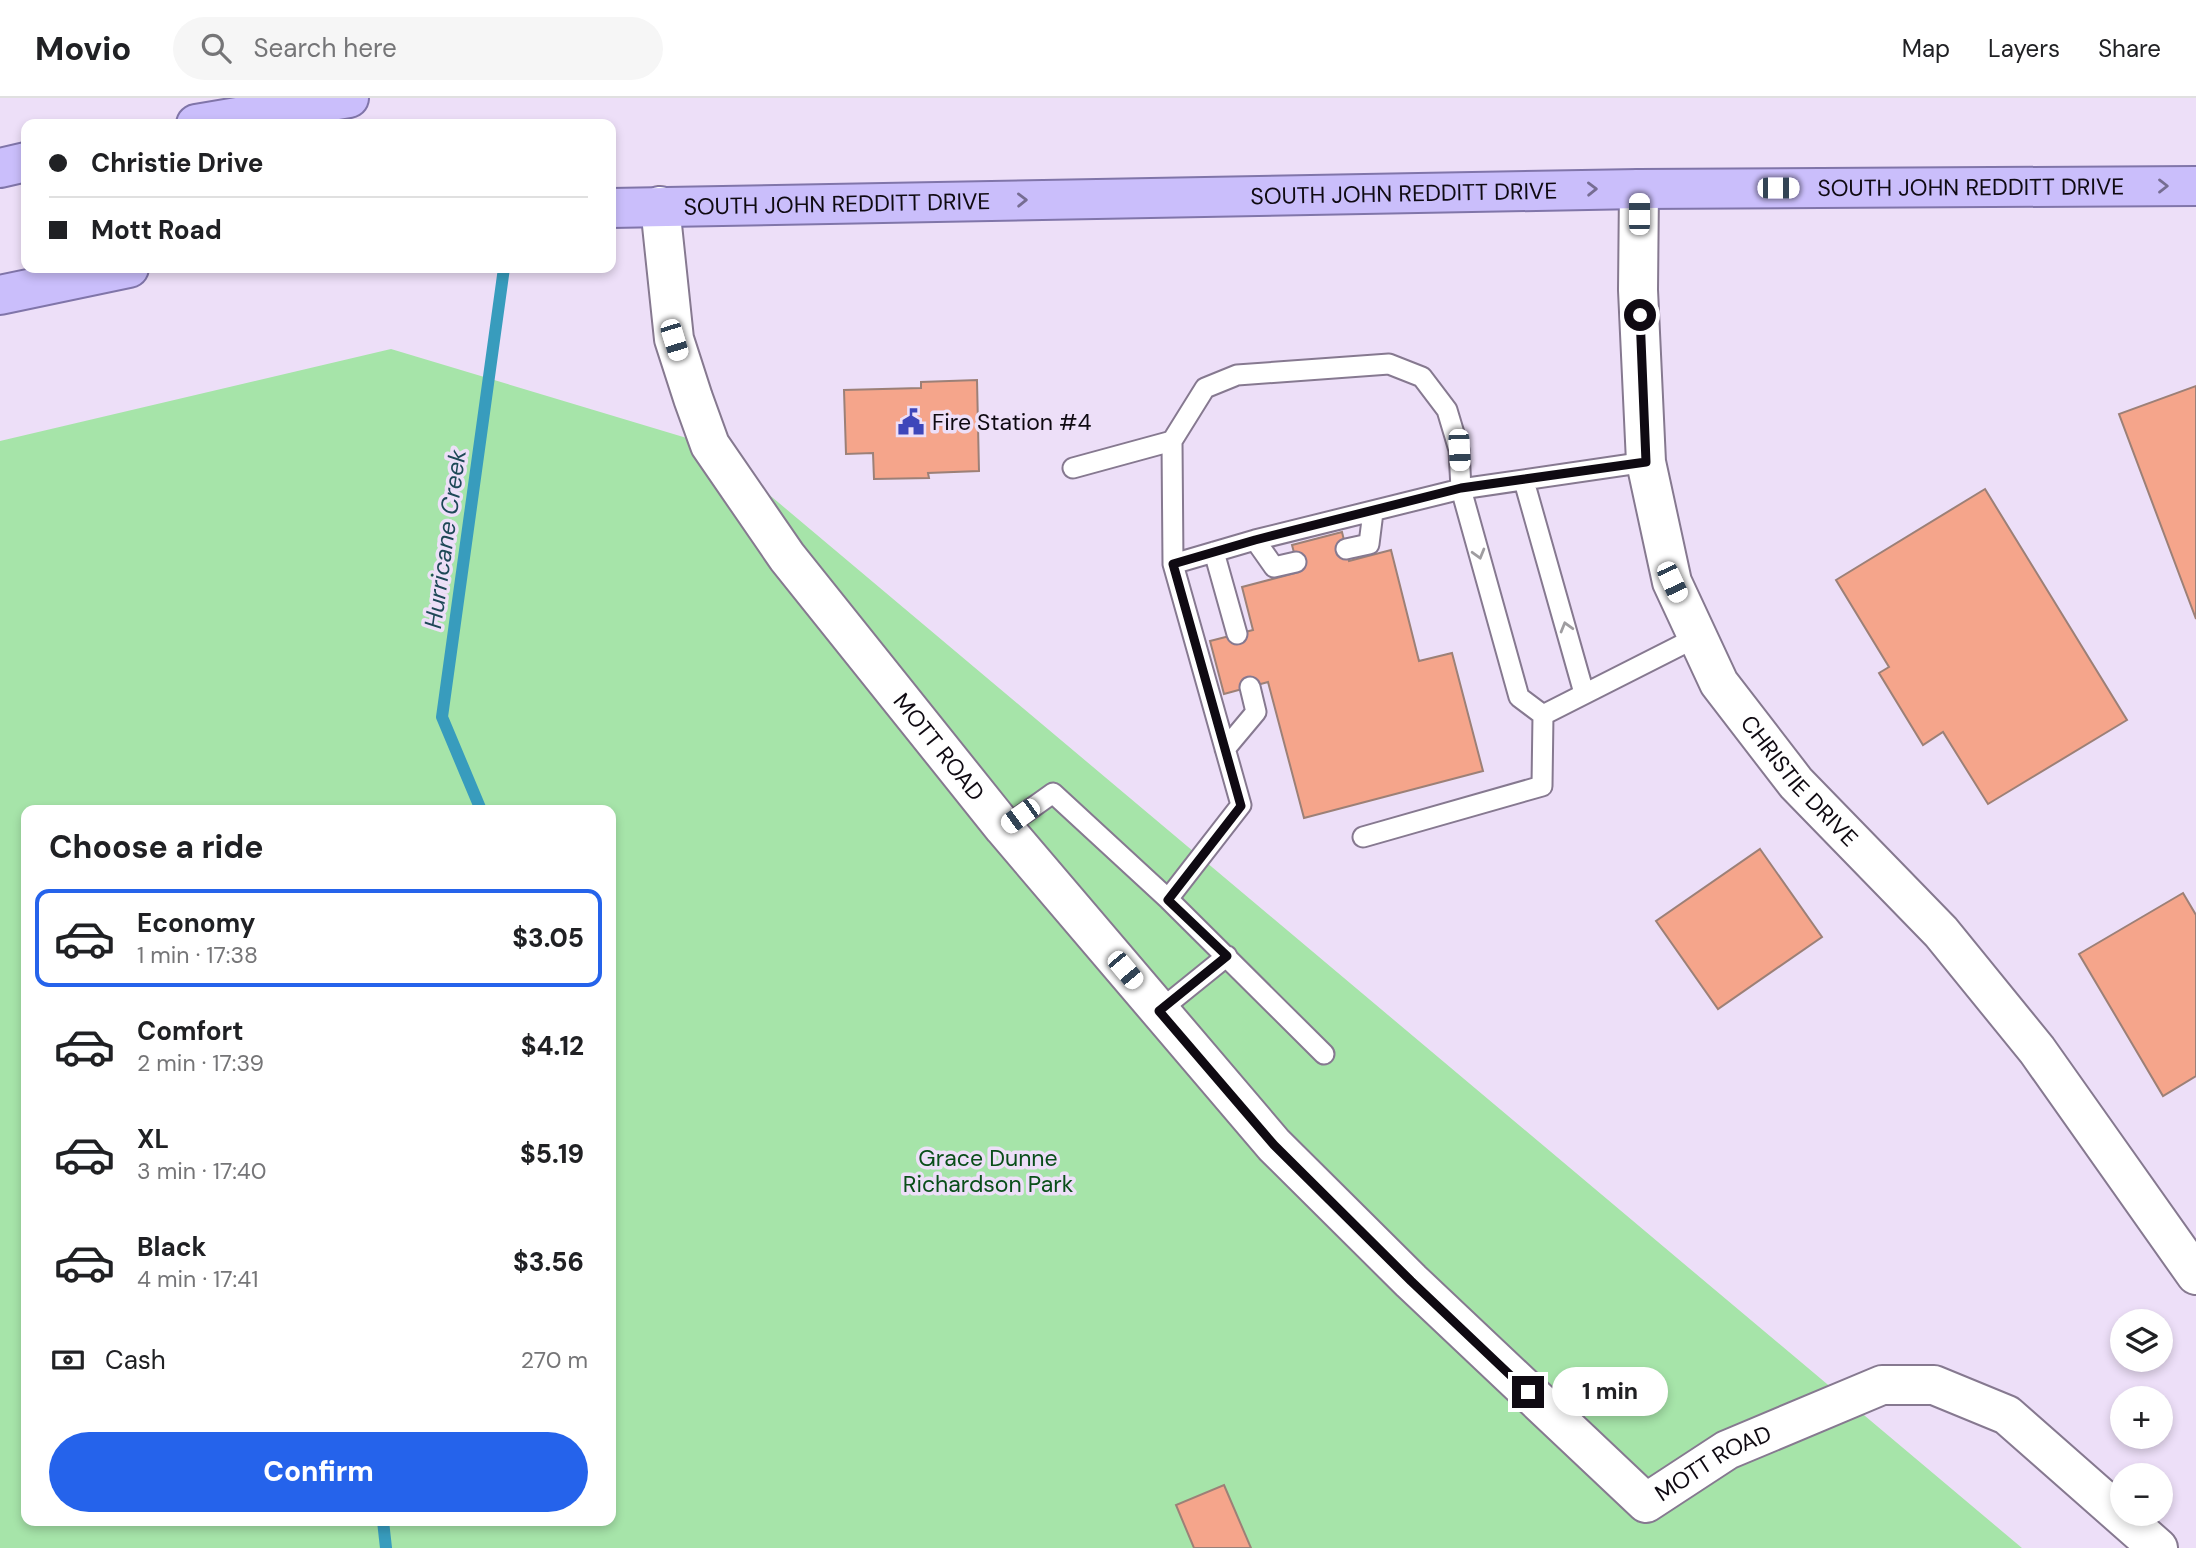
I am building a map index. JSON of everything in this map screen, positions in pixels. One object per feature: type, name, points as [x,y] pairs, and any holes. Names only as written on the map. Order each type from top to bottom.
[{"type":"highway","points":[[225,119],[349,98]]},
{"type":"highway","points":[[0,167],[21,163]]},
{"type":"highway","name":"SOUTH JOHN REDDITT DRIVE","points":[[616,208],[1639,189],[2196,186]]},
{"type":"highway","points":[[0,295],[105,273]]},
{"type":"street","name":"CHRISTIE DRIVE","points":[[1639,189],[1638,290],[1646,462],[1672,582],[1719,683],[1796,783],[1941,932],[2037,1051],[2196,1275]]},
{"type":"street","name":"MOTT ROAD","points":[[660,206],[674,340],[710,445],[787,557],[1004,828],[1274,1145],[1411,1281],[1646,1503],[1727,1450],[1776,1428],[1882,1385],[1934,1384],[2007,1415],[2158,1548]]},
{"type":"lane","points":[[1168,900],[1241,806],[1173,564],[1172,441],[1205,388],[1237,375],[1389,363],[1422,377],[1447,410],[1459,450],[1461,488],[1520,697],[1544,715]]},
{"type":"lane","points":[[1073,468],[1172,441]]},
{"type":"lane","points":[[1173,564],[1255,540],[1461,488],[1646,462]]},
{"type":"lane","points":[[1524,481],[1584,693]]},
{"type":"lane","points":[[1346,550],[1369,544],[1373,512]]},
{"type":"lane","points":[[1255,540],[1274,567],[1296,562]]},
{"type":"lane","points":[[1214,552],[1237,634]]},
{"type":"lane","points":[[1544,715],[1697,636]]},
{"type":"lane","points":[[1226,749],[1256,712],[1250,687]]},
{"type":"lane","points":[[1363,838],[1542,786],[1544,715]]},
{"type":"lane","points":[[1004,828],[1053,793],[1227,956],[1324,1054]]},
{"type":"lane","points":[[1159,1011],[1227,956]]},
{"type":"green space","name":"Grace Dunne Richardson Park","points":[[391,349],[710,445],[2022,1548],[0,1548],[0,441]]},
{"type":"building","name":"Fire Station #4","points":[[977,380],[979,471],[928,473],[929,478],[874,479],[873,453],[846,454],[844,390],[921,388],[921,382]]},
{"type":"building","points":[[2196,386],[2196,619],[2119,414]]},
{"type":"building","points":[[1985,489],[2127,720],[1988,804],[1943,732],[1923,745],[1879,673],[1889,667],[1836,580]]},
{"type":"building","points":[[1342,532],[1349,561],[1391,550],[1419,661],[1452,653],[1483,771],[1304,818],[1268,682],[1224,694],[1210,641],[1253,630],[1242,587],[1299,572],[1292,545]]},
{"type":"building","points":[[1760,849],[1822,937],[1718,1009],[1656,921]]},
{"type":"building","points":[[2183,893],[2196,915],[2196,1076],[2163,1096],[2079,954]]},
{"type":"building","points":[[1224,1485],[1251,1548],[1194,1548],[1176,1505]]},
{"type":"waterway","name":"Hurricane Creek","points":[[479,805],[442,717],[503,273]]},
{"type":"waterway","name":"Hurricane Creek","points":[[384,1526],[386,1548]]},
{"type":"place","name":"Fire Station #4","points":[[911,422]]},
{"type":"route","points":[[1528,1392],[1274,1145],[1159,1011],[1227,956],[1168,900],[1241,806],[1173,564],[1255,540],[1461,488],[1646,462],[1640,315]]}]
